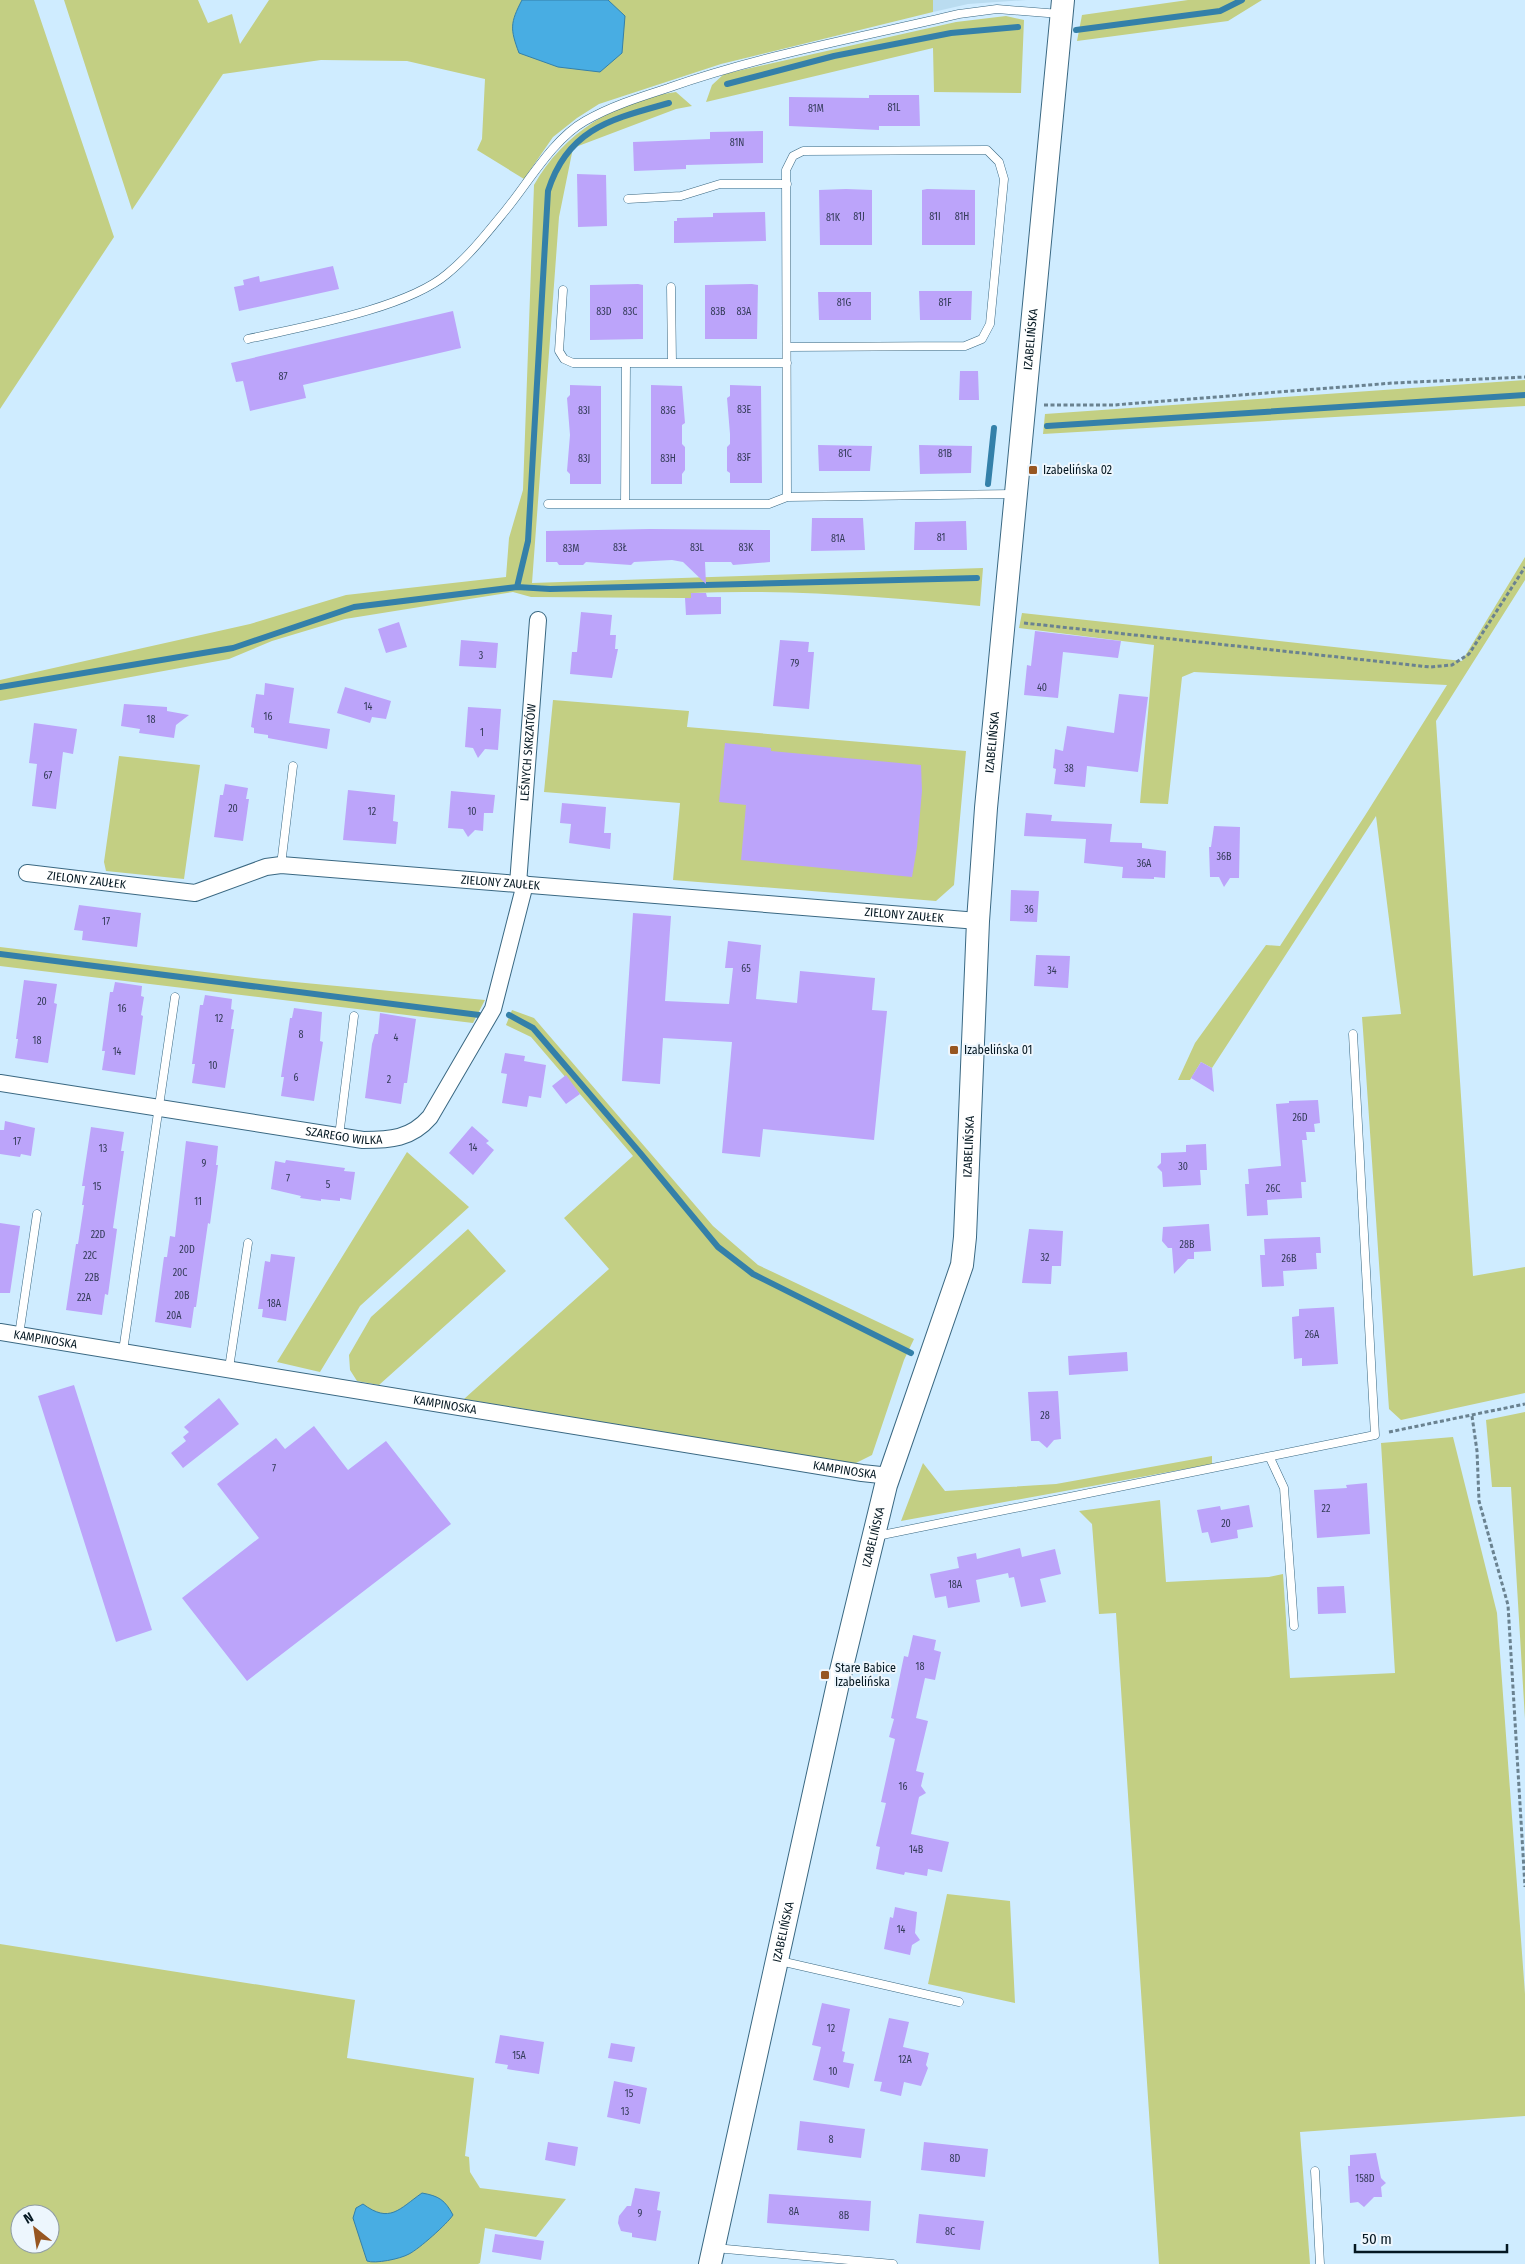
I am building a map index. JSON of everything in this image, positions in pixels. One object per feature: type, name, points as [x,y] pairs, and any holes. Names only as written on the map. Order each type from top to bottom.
[{"type":"street","name":"IZABELIŃSKA","points":[[711,2256],[839,1679],[890,1476],[962,1265],[966,1237],[978,920],[986,808],[1014,494],[1063,7]]},
{"type":"street","name":"LEŚNYCH SKRZATÓW","points":[[522,884],[538,620]]},
{"type":"street","name":"ZIELONY ZAUŁEK","points":[[27,873],[195,893],[266,867],[281,865],[978,920]]},
{"type":"street","name":"SZAREGO WILKA","points":[[0,1083],[363,1140],[394,1140],[408,1136],[422,1126],[430,1117],[494,1010],[522,884]]},
{"type":"street","name":"KAMPINOSKA","points":[[0,1332],[862,1473],[890,1476]]},
{"type":"lane","points":[[248,339],[331,320],[384,304],[419,292],[446,275],[506,210],[564,137],[582,122],[611,107],[719,70],[959,14],[997,9],[1063,7]]},
{"type":"lane","points":[[787,347],[965,346],[982,339],[990,324],[1004,178],[999,162],[987,150],[802,151],[790,161],[786,170],[787,497]]},
{"type":"lane","points":[[628,199],[681,196],[720,184],[786,184]]},
{"type":"lane","points":[[671,287],[672,363]]},
{"type":"lane","points":[[563,290],[559,351],[564,359],[572,362],[626,364],[787,363]]},
{"type":"lane","points":[[625,503],[626,364]]},
{"type":"lane","points":[[548,504],[769,504],[787,497],[1014,494]]},
{"type":"lane","points":[[281,865],[293,766]]},
{"type":"lane","points":[[123,1351],[175,998]]},
{"type":"lane","points":[[340,1136],[354,1016]]},
{"type":"lane","points":[[875,1537],[1270,1458],[1375,1435],[1353,1034]]},
{"type":"lane","points":[[19,1335],[36,1214]]},
{"type":"lane","points":[[229,1368],[248,1243]]},
{"type":"lane","points":[[1270,1458],[1284,1488],[1294,1626]]},
{"type":"lane","points":[[776,1960],[959,2002]]},
{"type":"lane","points":[[1315,2170],[1320,2264]]},
{"type":"lane","points":[[711,2256],[893,2264]]},
{"type":"path","points":[[1023,402],[1079,406],[1114,405],[1394,382],[1525,377]]},
{"type":"path","points":[[1004,621],[1430,667],[1444,666],[1469,654],[1525,567]]},
{"type":"path","points":[[1375,1435],[1525,1404]]},
{"type":"path","points":[[1472,1416],[1477,1451],[1479,1501],[1508,1605],[1525,1887]]},
{"type":"shaded area","points":[[933,0],[1027,0],[968,4],[933,12]]},
{"type":"green space","points":[[0,0],[34,0],[114,237],[0,409]]},
{"type":"green space","points":[[64,0],[198,0],[208,23],[232,14],[240,44],[269,0],[933,0],[933,12],[721,64],[599,104],[553,137],[524,179],[477,150],[482,139],[485,79],[407,61],[321,60],[223,74],[132,210]]},
{"type":"green space","points":[[1188,0],[1262,0],[1228,21],[1077,41],[1082,15]]},
{"type":"green space","points":[[1006,16],[1024,20],[1021,93],[934,92],[933,48],[706,102],[712,85],[724,74],[956,22]]},
{"type":"green space","points":[[676,92],[692,106],[676,109],[573,148],[559,217],[532,583],[983,568],[980,606],[800,593],[691,593],[691,598],[685,598],[531,597],[513,592],[345,619],[272,641],[229,659],[0,701],[0,680],[250,624],[346,595],[506,577],[509,538],[523,490],[534,185],[546,166],[560,150],[594,122],[613,111],[633,103],[654,96]]},
{"type":"green space","points":[[1525,380],[1525,406],[1043,434],[1045,414]]},
{"type":"green space","points":[[1525,557],[1525,580],[1436,721],[1473,1276],[1525,1267],[1525,1393],[1401,1420],[1389,1409],[1362,1017],[1401,1014],[1376,816],[1212,1068],[1201,1062],[1190,1080],[1178,1080],[1195,1043],[1266,945],[1280,946],[1447,685],[1194,672],[1182,677],[1168,804],[1140,803],[1154,645],[1019,628],[1022,613],[1462,661]]},
{"type":"green space","points":[[553,700],[689,711],[687,727],[966,751],[954,885],[936,901],[673,880],[680,803],[544,792]]},
{"type":"green space","points":[[119,756],[200,765],[184,879],[106,871],[104,862]]},
{"type":"green space","points":[[0,947],[263,979],[485,1000],[473,1023],[0,966]]},
{"type":"green space","points":[[512,1010],[534,1018],[713,1226],[758,1265],[914,1339],[904,1360],[872,1455],[854,1464],[464,1399],[609,1269],[564,1218],[633,1156],[531,1037],[506,1025]]},
{"type":"green space","points":[[407,1152],[469,1207],[360,1306],[320,1372],[277,1362]]},
{"type":"green space","points":[[468,1229],[506,1271],[379,1385],[357,1381],[350,1370],[349,1355],[371,1317]]},
{"type":"green space","points":[[1525,1412],[1525,1719],[1511,1487],[1492,1487],[1486,1420]]},
{"type":"green space","points":[[1453,1437],[1497,1613],[1525,1994],[1525,2116],[1300,2132],[1310,2264],[1159,2264],[1116,1613],[1099,1614],[1092,1524],[1079,1511],[1160,1500],[1166,1582],[1269,1577],[1283,1574],[1290,1678],[1395,1673],[1381,1443]]},
{"type":"green space","points":[[1212,1456],[1212,1464],[901,1521],[923,1463],[945,1491],[1056,1484]]},
{"type":"green space","points":[[947,1894],[1010,1901],[1015,2003],[928,1984]]},
{"type":"green space","points":[[0,1944],[355,2000],[347,2058],[474,2078],[465,2156],[469,2157],[470,2172],[480,2188],[566,2199],[536,2237],[485,2228],[480,2263],[0,2264]]},
{"type":"water","points":[[522,0],[608,0],[625,16],[622,53],[600,72],[558,67],[519,53],[514,38],[513,21]]},
{"type":"water","points":[[422,2193],[441,2200],[453,2215],[432,2236],[409,2254],[400,2258],[376,2262],[367,2261],[353,2218],[356,2208],[363,2204],[372,2210],[387,2214],[400,2209]]},
{"type":"building","points":[[869,95],[919,95],[920,126],[879,126],[879,130],[789,126],[789,97],[869,98]]},
{"type":"building","points":[[763,131],[763,163],[686,165],[686,169],[634,171],[633,142],[710,139],[710,132]]},
{"type":"building","points":[[577,174],[606,175],[607,226],[578,227]]},
{"type":"building","points":[[819,190],[872,190],[872,245],[820,245]]},
{"type":"building","points":[[922,190],[975,190],[975,245],[922,245]]},
{"type":"building","points":[[765,212],[766,241],[674,243],[674,221],[677,221],[677,218],[713,217],[713,213]]},
{"type":"building","points":[[333,266],[339,289],[239,311],[234,287],[244,285],[243,280],[259,276],[260,282]]},
{"type":"building","points":[[590,285],[643,285],[643,339],[590,340]]},
{"type":"building","points":[[705,285],[758,285],[757,339],[705,339]]},
{"type":"building","points":[[919,291],[972,291],[971,320],[920,320]]},
{"type":"building","points":[[818,292],[871,292],[871,320],[819,320]]},
{"type":"building","points":[[453,311],[461,348],[303,385],[306,398],[250,411],[243,381],[236,382],[231,363]]},
{"type":"building","points":[[960,371],[978,371],[979,400],[959,400]]},
{"type":"building","points":[[570,385],[601,386],[601,484],[570,484],[570,474],[567,471],[570,435],[567,398],[570,395]]},
{"type":"building","points":[[651,385],[682,386],[685,423],[682,425],[682,444],[685,447],[685,470],[682,474],[682,484],[651,484]]},
{"type":"building","points":[[730,385],[761,386],[762,483],[730,483],[730,473],[727,471],[727,447],[730,444],[730,434],[727,398],[730,396]]},
{"type":"building","points":[[818,445],[872,446],[870,471],[819,471]]},
{"type":"building","points":[[919,445],[972,446],[971,473],[920,474]]},
{"type":"building","points":[[812,518],[863,518],[865,550],[811,551]]},
{"type":"building","points":[[966,521],[967,550],[914,550],[915,522]]},
{"type":"building","points":[[650,529],[770,530],[770,562],[733,565],[731,562],[705,562],[706,584],[683,562],[672,560],[634,562],[631,565],[586,562],[583,565],[559,565],[557,562],[546,562],[546,531]]},
{"type":"building","points":[[691,593],[706,593],[707,597],[721,597],[721,614],[686,615],[685,598],[691,598]]},
{"type":"building","points":[[581,612],[612,615],[610,635],[616,635],[615,649],[618,649],[612,678],[570,674],[572,652],[577,652]]},
{"type":"building","points":[[399,622],[407,647],[386,653],[378,629]]},
{"type":"building","points":[[1035,631],[1121,641],[1118,658],[1063,652],[1058,698],[1024,695],[1027,665],[1031,666]]},
{"type":"building","points":[[461,640],[498,643],[496,668],[459,666]]},
{"type":"building","points":[[780,640],[809,642],[808,652],[814,652],[809,709],[773,706]]},
{"type":"building","points":[[265,683],[294,688],[289,723],[330,729],[327,749],[268,738],[268,735],[254,733],[254,728],[251,727],[256,694],[264,695]]},
{"type":"building","points":[[345,687],[391,701],[386,719],[372,717],[370,723],[337,713]]},
{"type":"building","points":[[1119,694],[1148,697],[1138,772],[1087,766],[1085,787],[1054,784],[1056,769],[1053,768],[1055,749],[1063,751],[1067,726],[1114,733]]},
{"type":"building","points":[[124,704],[167,707],[167,711],[189,715],[176,725],[174,738],[139,733],[140,729],[121,726]]},
{"type":"building","points":[[468,707],[501,709],[498,750],[485,749],[478,758],[473,748],[465,747]]},
{"type":"building","points":[[34,723],[77,729],[73,754],[63,752],[56,809],[32,806],[37,764],[29,763]]},
{"type":"building","points":[[725,743],[771,748],[771,751],[921,765],[922,791],[917,847],[912,877],[741,860],[746,805],[719,802]]},
{"type":"building","points":[[225,784],[248,788],[246,799],[249,799],[243,841],[214,837],[220,795],[223,795]]},
{"type":"building","points":[[348,790],[395,795],[393,821],[398,822],[396,844],[343,840]]},
{"type":"building","points":[[451,791],[495,795],[493,813],[484,813],[483,831],[475,830],[468,837],[463,829],[448,828]]},
{"type":"building","points":[[562,803],[606,807],[604,833],[611,833],[610,849],[569,843],[571,824],[560,823]]},
{"type":"building","points":[[1026,813],[1052,815],[1051,821],[1112,824],[1110,842],[1142,843],[1142,848],[1166,851],[1165,878],[1122,878],[1123,867],[1084,863],[1086,839],[1024,836]]},
{"type":"building","points":[[1214,826],[1240,827],[1239,878],[1230,878],[1224,887],[1219,877],[1210,877],[1209,847],[1211,847]]},
{"type":"building","points":[[1011,890],[1039,891],[1037,922],[1010,921]]},
{"type":"building","points":[[79,905],[141,913],[137,947],[82,940],[83,931],[74,930]]},
{"type":"building","points":[[633,913],[671,916],[665,1001],[729,1004],[733,968],[725,968],[728,941],[761,945],[756,999],[797,1003],[800,971],[875,978],[872,1010],[887,1011],[874,1140],[763,1129],[760,1157],[722,1153],[732,1042],[663,1038],[660,1084],[622,1081]]},
{"type":"building","points":[[1036,955],[1070,956],[1068,988],[1034,986]]},
{"type":"building","points":[[24,980],[57,984],[54,1003],[57,1004],[48,1063],[15,1058]]},
{"type":"building","points":[[115,982],[142,986],[141,996],[144,997],[141,1015],[143,1016],[135,1075],[102,1070],[105,1051],[102,1051],[110,992],[113,992]]},
{"type":"building","points":[[205,995],[232,999],[231,1009],[234,1010],[231,1029],[234,1029],[225,1088],[192,1083],[195,1064],[192,1064],[200,1005],[203,1005]]},
{"type":"building","points":[[294,1008],[322,1012],[320,1041],[323,1042],[314,1101],[281,1096],[284,1077],[281,1077],[290,1018],[292,1018]]},
{"type":"building","points":[[380,1013],[416,1019],[407,1083],[404,1083],[401,1104],[365,1098],[372,1044],[375,1034],[378,1034]]},
{"type":"building","points":[[505,1053],[525,1056],[524,1061],[546,1065],[541,1098],[529,1096],[527,1107],[502,1103],[507,1074],[501,1073]]},
{"type":"building","points":[[1201,1062],[1212,1068],[1214,1092],[1191,1078]]},
{"type":"building","points":[[566,1075],[580,1094],[566,1104],[552,1086]]},
{"type":"building","points":[[1318,1100],[1320,1123],[1314,1124],[1315,1132],[1306,1132],[1307,1140],[1302,1140],[1306,1182],[1301,1182],[1302,1198],[1267,1200],[1268,1215],[1247,1216],[1245,1184],[1249,1184],[1248,1169],[1281,1166],[1276,1104],[1289,1103],[1289,1101]]},
{"type":"building","points":[[5,1121],[35,1128],[31,1156],[21,1154],[20,1157],[0,1154],[0,1130],[4,1130]]},
{"type":"building","points":[[472,1126],[489,1141],[486,1143],[494,1150],[473,1175],[449,1153]]},
{"type":"building","points":[[91,1127],[124,1132],[121,1151],[124,1151],[113,1228],[117,1229],[108,1295],[105,1294],[102,1315],[66,1310],[84,1205],[82,1205],[85,1186],[82,1186]]},
{"type":"building","points":[[186,1141],[218,1146],[216,1165],[218,1165],[210,1224],[208,1223],[196,1307],[194,1307],[191,1328],[155,1322],[164,1257],[167,1257],[170,1236],[175,1237]]},
{"type":"building","points":[[1206,1144],[1207,1170],[1200,1170],[1201,1185],[1163,1187],[1162,1172],[1157,1167],[1161,1163],[1161,1153],[1186,1152],[1186,1145]]},
{"type":"building","points":[[286,1160],[345,1168],[344,1171],[355,1172],[351,1200],[340,1198],[340,1201],[321,1199],[321,1201],[300,1198],[301,1196],[271,1189],[275,1161],[285,1163]]},
{"type":"building","points":[[0,1223],[20,1226],[10,1293],[0,1293]]},
{"type":"building","points":[[1209,1224],[1211,1251],[1194,1252],[1194,1259],[1188,1259],[1174,1274],[1172,1248],[1168,1248],[1162,1241],[1163,1227]]},
{"type":"building","points":[[1029,1229],[1063,1231],[1061,1266],[1052,1266],[1051,1284],[1022,1283]]},
{"type":"building","points":[[1320,1237],[1321,1253],[1316,1253],[1317,1269],[1283,1271],[1284,1286],[1262,1287],[1260,1255],[1265,1255],[1264,1239]]},
{"type":"building","points":[[271,1254],[295,1257],[286,1321],[262,1317],[263,1309],[258,1309],[265,1261],[270,1262]]},
{"type":"building","points":[[1334,1307],[1338,1364],[1302,1366],[1302,1358],[1294,1359],[1292,1317],[1299,1316],[1299,1309]]},
{"type":"building","points":[[1127,1352],[1128,1371],[1069,1375],[1068,1356]]},
{"type":"building","points":[[74,1385],[152,1630],[116,1642],[38,1396]]},
{"type":"building","points":[[1058,1391],[1061,1439],[1054,1440],[1047,1448],[1039,1441],[1031,1441],[1028,1392]]},
{"type":"building","points":[[219,1398],[239,1424],[183,1468],[171,1453],[186,1441],[183,1437],[189,1432],[184,1427]]},
{"type":"building","points":[[314,1426],[348,1470],[386,1441],[451,1524],[247,1681],[182,1598],[259,1538],[217,1484],[276,1438],[285,1449]]},
{"type":"building","points":[[1367,1483],[1370,1534],[1317,1538],[1314,1490],[1347,1488],[1346,1485]]},
{"type":"building","points":[[1249,1505],[1253,1527],[1237,1530],[1238,1538],[1211,1543],[1208,1532],[1202,1533],[1197,1510],[1220,1506],[1221,1510]]},
{"type":"building","points":[[1020,1548],[1022,1557],[1055,1549],[1061,1574],[1040,1579],[1046,1602],[1021,1607],[1014,1577],[1009,1578],[1008,1573],[976,1580],[980,1602],[948,1608],[946,1596],[935,1598],[930,1574],[959,1568],[957,1557],[976,1553],[977,1559]]},
{"type":"building","points":[[1344,1586],[1346,1613],[1318,1614],[1317,1587]]},
{"type":"building","points":[[913,1635],[936,1640],[934,1650],[941,1652],[935,1680],[925,1678],[916,1718],[928,1721],[916,1771],[924,1773],[921,1786],[926,1793],[919,1797],[911,1834],[949,1842],[942,1872],[928,1869],[927,1876],[905,1872],[904,1875],[876,1869],[880,1847],[876,1846],[886,1803],[881,1802],[895,1739],[889,1737],[894,1719],[891,1718],[904,1656],[908,1657]]},
{"type":"building","points":[[895,1907],[917,1912],[915,1933],[920,1940],[912,1945],[910,1955],[884,1949],[890,1917],[893,1918]]},
{"type":"building","points":[[822,2003],[850,2009],[842,2051],[845,2052],[843,2062],[854,2064],[849,2088],[813,2080],[821,2047],[812,2045]]},
{"type":"building","points":[[889,2018],[909,2022],[903,2047],[929,2053],[926,2065],[928,2068],[921,2086],[904,2082],[901,2096],[880,2091],[882,2082],[874,2081]]},
{"type":"building","points":[[500,2035],[544,2042],[539,2074],[507,2069],[508,2065],[495,2063]]},
{"type":"building","points":[[611,2043],[635,2047],[632,2062],[608,2058]]},
{"type":"building","points":[[614,2081],[647,2088],[640,2124],[607,2117]]},
{"type":"building","points":[[800,2121],[865,2129],[861,2158],[797,2150]]},
{"type":"building","points":[[548,2142],[578,2147],[575,2166],[545,2160]]},
{"type":"building","points":[[924,2142],[988,2149],[985,2177],[921,2170]]},
{"type":"building","points":[[1376,2153],[1381,2178],[1386,2183],[1381,2187],[1382,2197],[1374,2197],[1364,2207],[1358,2202],[1350,2203],[1348,2166],[1350,2166],[1350,2155]]},
{"type":"building","points":[[635,2188],[660,2192],[657,2210],[661,2211],[656,2241],[632,2237],[632,2233],[621,2231],[618,2223],[619,2216],[627,2206],[631,2206]]},
{"type":"building","points":[[769,2194],[871,2201],[869,2231],[767,2223]]},
{"type":"building","points":[[919,2214],[984,2221],[980,2250],[916,2243]]},
{"type":"building","points":[[495,2234],[544,2241],[541,2260],[492,2252]]},
{"type":"waterway","points":[[1076,30],[1220,11],[1242,0]]},
{"type":"waterway","points":[[727,84],[834,56],[951,33],[1018,27]]},
{"type":"waterway","points":[[517,587],[528,541],[548,191],[567,153],[595,129],[611,121],[669,103]]},
{"type":"waterway","points":[[1047,426],[1525,395]]},
{"type":"waterway","points":[[988,484],[994,428]]},
{"type":"waterway","points":[[0,687],[233,648],[354,607],[517,587],[550,589],[977,578]]},
{"type":"waterway","points":[[0,954],[479,1015]]},
{"type":"waterway","points":[[509,1015],[533,1028],[718,1247],[753,1274],[911,1353]]},
{"type":"place","name":"Izabelińska 02","points":[[1033,470]]},
{"type":"place","name":"Izabelińska 01","points":[[954,1050]]},
{"type":"place","name":"Stare Babice Izabelińska","points":[[825,1675]]}]
